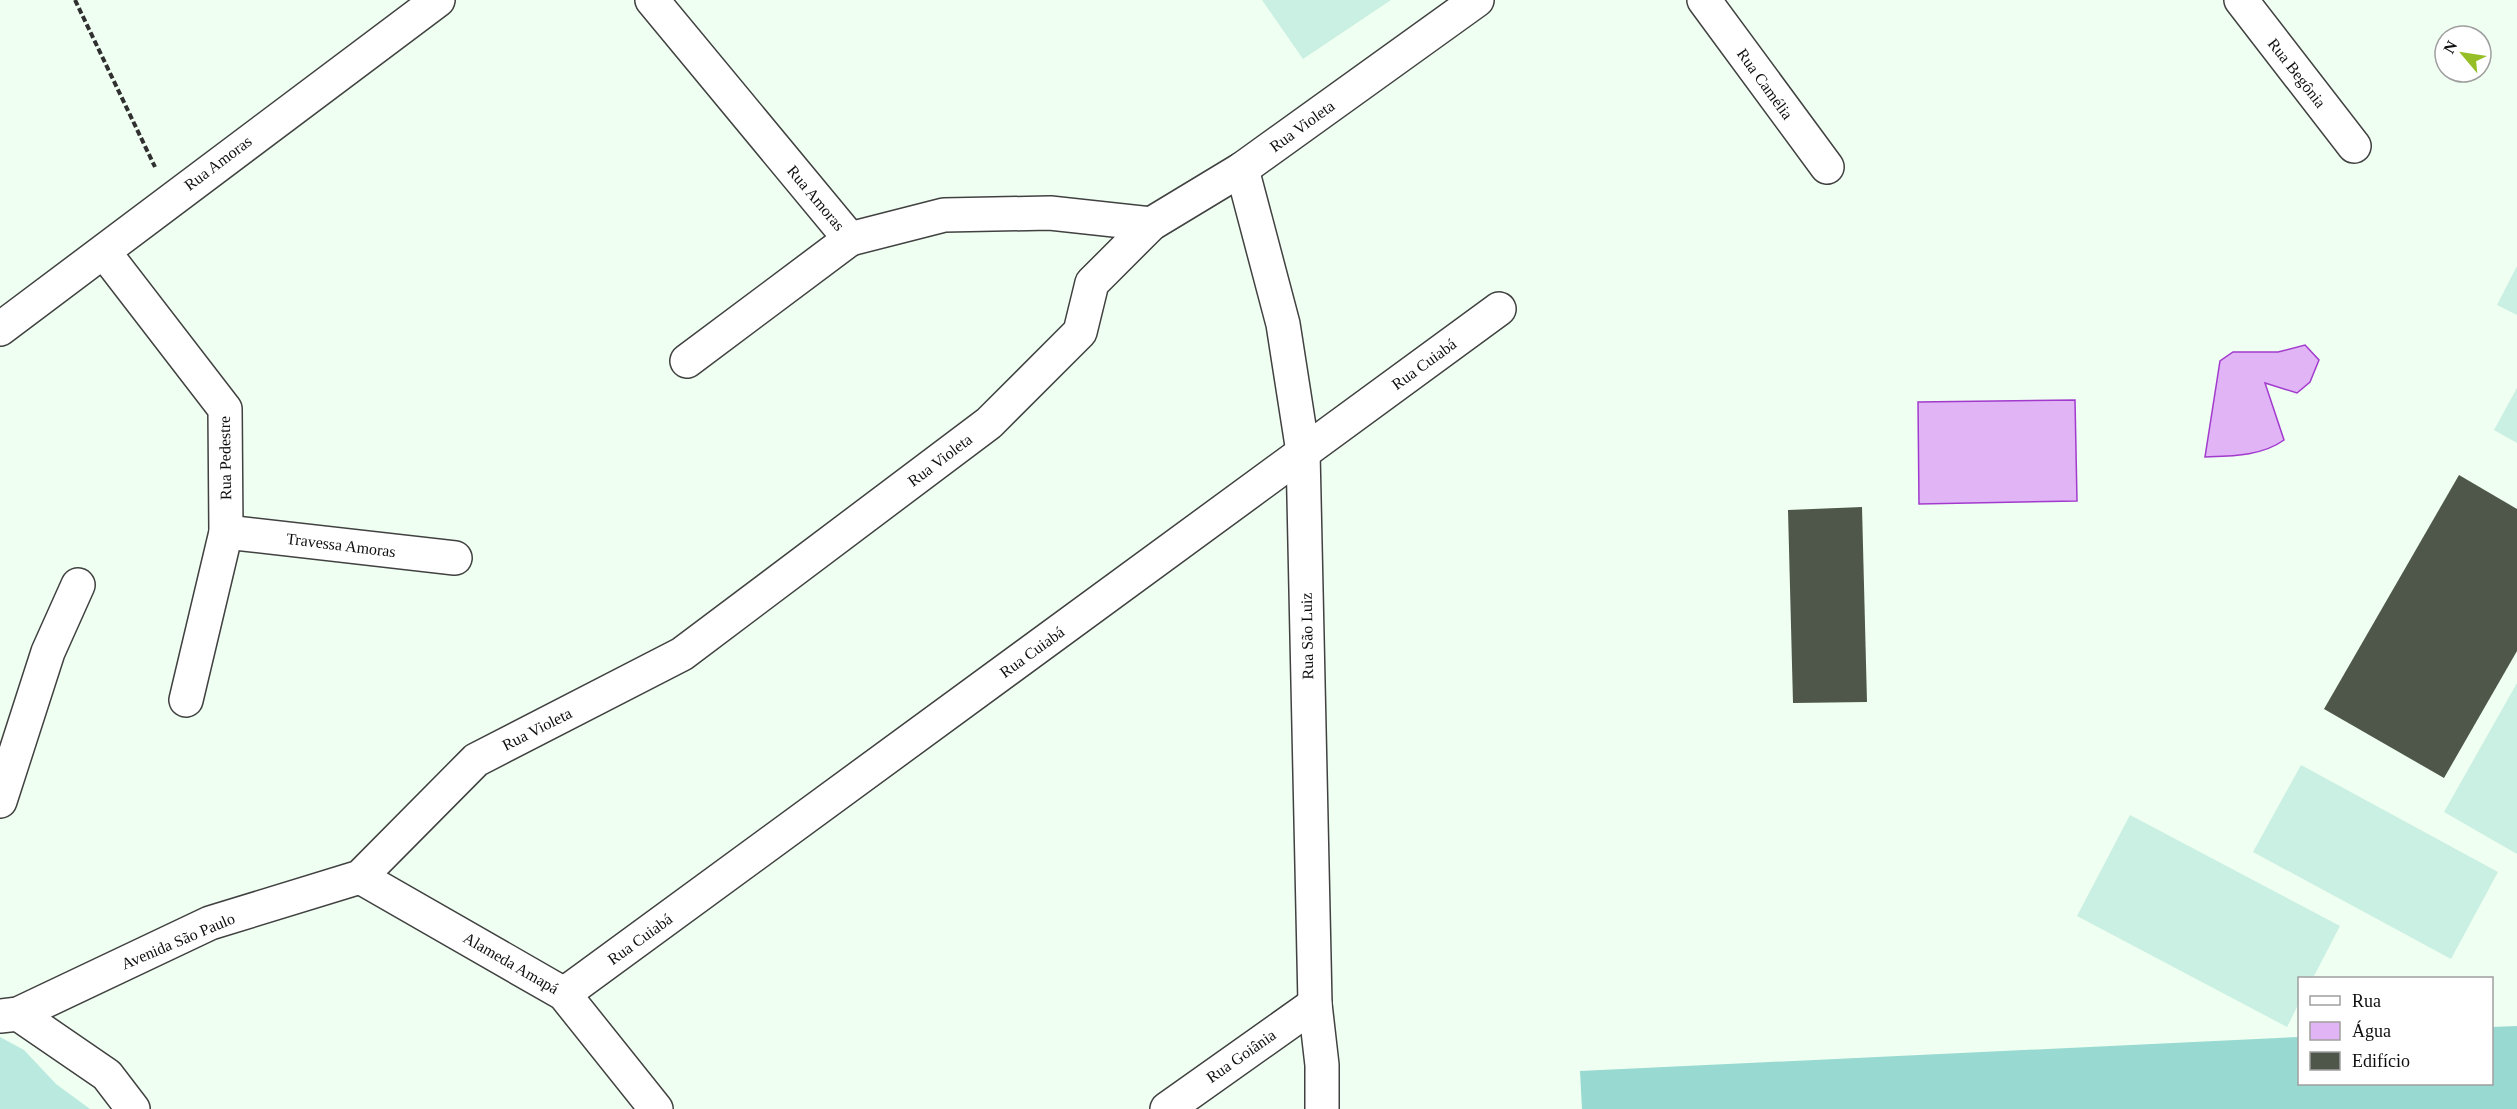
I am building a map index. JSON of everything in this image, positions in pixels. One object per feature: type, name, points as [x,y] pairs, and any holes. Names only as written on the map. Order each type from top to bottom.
[{"type":"street","name":"Rua Amoras","points":[[0,329],[104,252],[170,199],[438,0]]},
{"type":"street","name":"Rua Amoras","points":[[652,0],[850,239],[687,361]]},
{"type":"street","name":"Rua Violeta","points":[[360,877],[476,760],[682,654],[989,423],[1080,332],[1092,283],[1151,224],[1242,169],[1477,0]]},
{"type":"street","name":"Rua Camélia","points":[[1704,0],[1827,167]]},
{"type":"street","name":"Rua Begônia","points":[[2241,0],[2354,146]]},
{"type":"street","name":"Rua São Luiz","points":[[1242,169],[1283,324],[1304,452],[1315,1004],[1322,1065],[1322,1109]]},
{"type":"street","points":[[850,239],[944,215],[1050,213],[1151,224]]},
{"type":"street","name":"Rua Pedestre","points":[[104,252],[225,409],[226,532],[186,700]]},
{"type":"street","name":"Rua Cuiabá","points":[[564,994],[1499,309]]},
{"type":"street","name":"Travessa Amoras","points":[[226,532],[455,558]]},
{"type":"street","points":[[0,801],[48,652],[78,585]]},
{"type":"street","name":"Alameda Amapá","points":[[360,877],[564,994],[656,1109]]},
{"type":"street","name":"Avenida São Paulo","points":[[9,1015],[210,924],[360,877]]},
{"type":"street","name":"Rua Goiânia","points":[[1167,1109],[1315,1004]]},
{"type":"street","points":[[9,1015],[106,1075],[134,1109]]},
{"type":"path","points":[[75,0],[170,199]]},
{"type":"shaded area","points":[[1262,0],[1391,0],[1303,59]]},
{"type":"shaded area","points":[[2517,266],[2517,315],[2497,305]]},
{"type":"shaded area","points":[[2517,388],[2517,443],[2494,430]]},
{"type":"shaded area","points":[[2517,683],[2517,854],[2444,812]]},
{"type":"shaded area","points":[[2301,765],[2498,872],[2451,959],[2253,852]]},
{"type":"shaded area","points":[[2130,815],[2340,926],[2314,977],[2298,977],[2298,1005],[2287,1027],[2077,916]]},
{"type":"shaded area","points":[[2517,1026],[2517,1109],[1582,1109],[1580,1071],[2298,1037],[2298,1085],[2493,1085],[2493,1027]]},
{"type":"shaded area","points":[[0,1037],[24,1050],[56,1084],[90,1109],[0,1109]]},
{"type":"water","points":[[2305,345],[2319,360],[2310,382],[2297,393],[2265,383],[2284,440],[2256,452],[2205,457],[2220,361],[2233,352],[2278,352]]},
{"type":"water","points":[[2075,400],[2077,501],[1919,504],[1918,402]]},
{"type":"building","points":[[2459,475],[2517,509],[2517,651],[2444,778],[2324,709]]},
{"type":"building","points":[[1862,507],[1867,702],[1793,703],[1788,510]]}]
